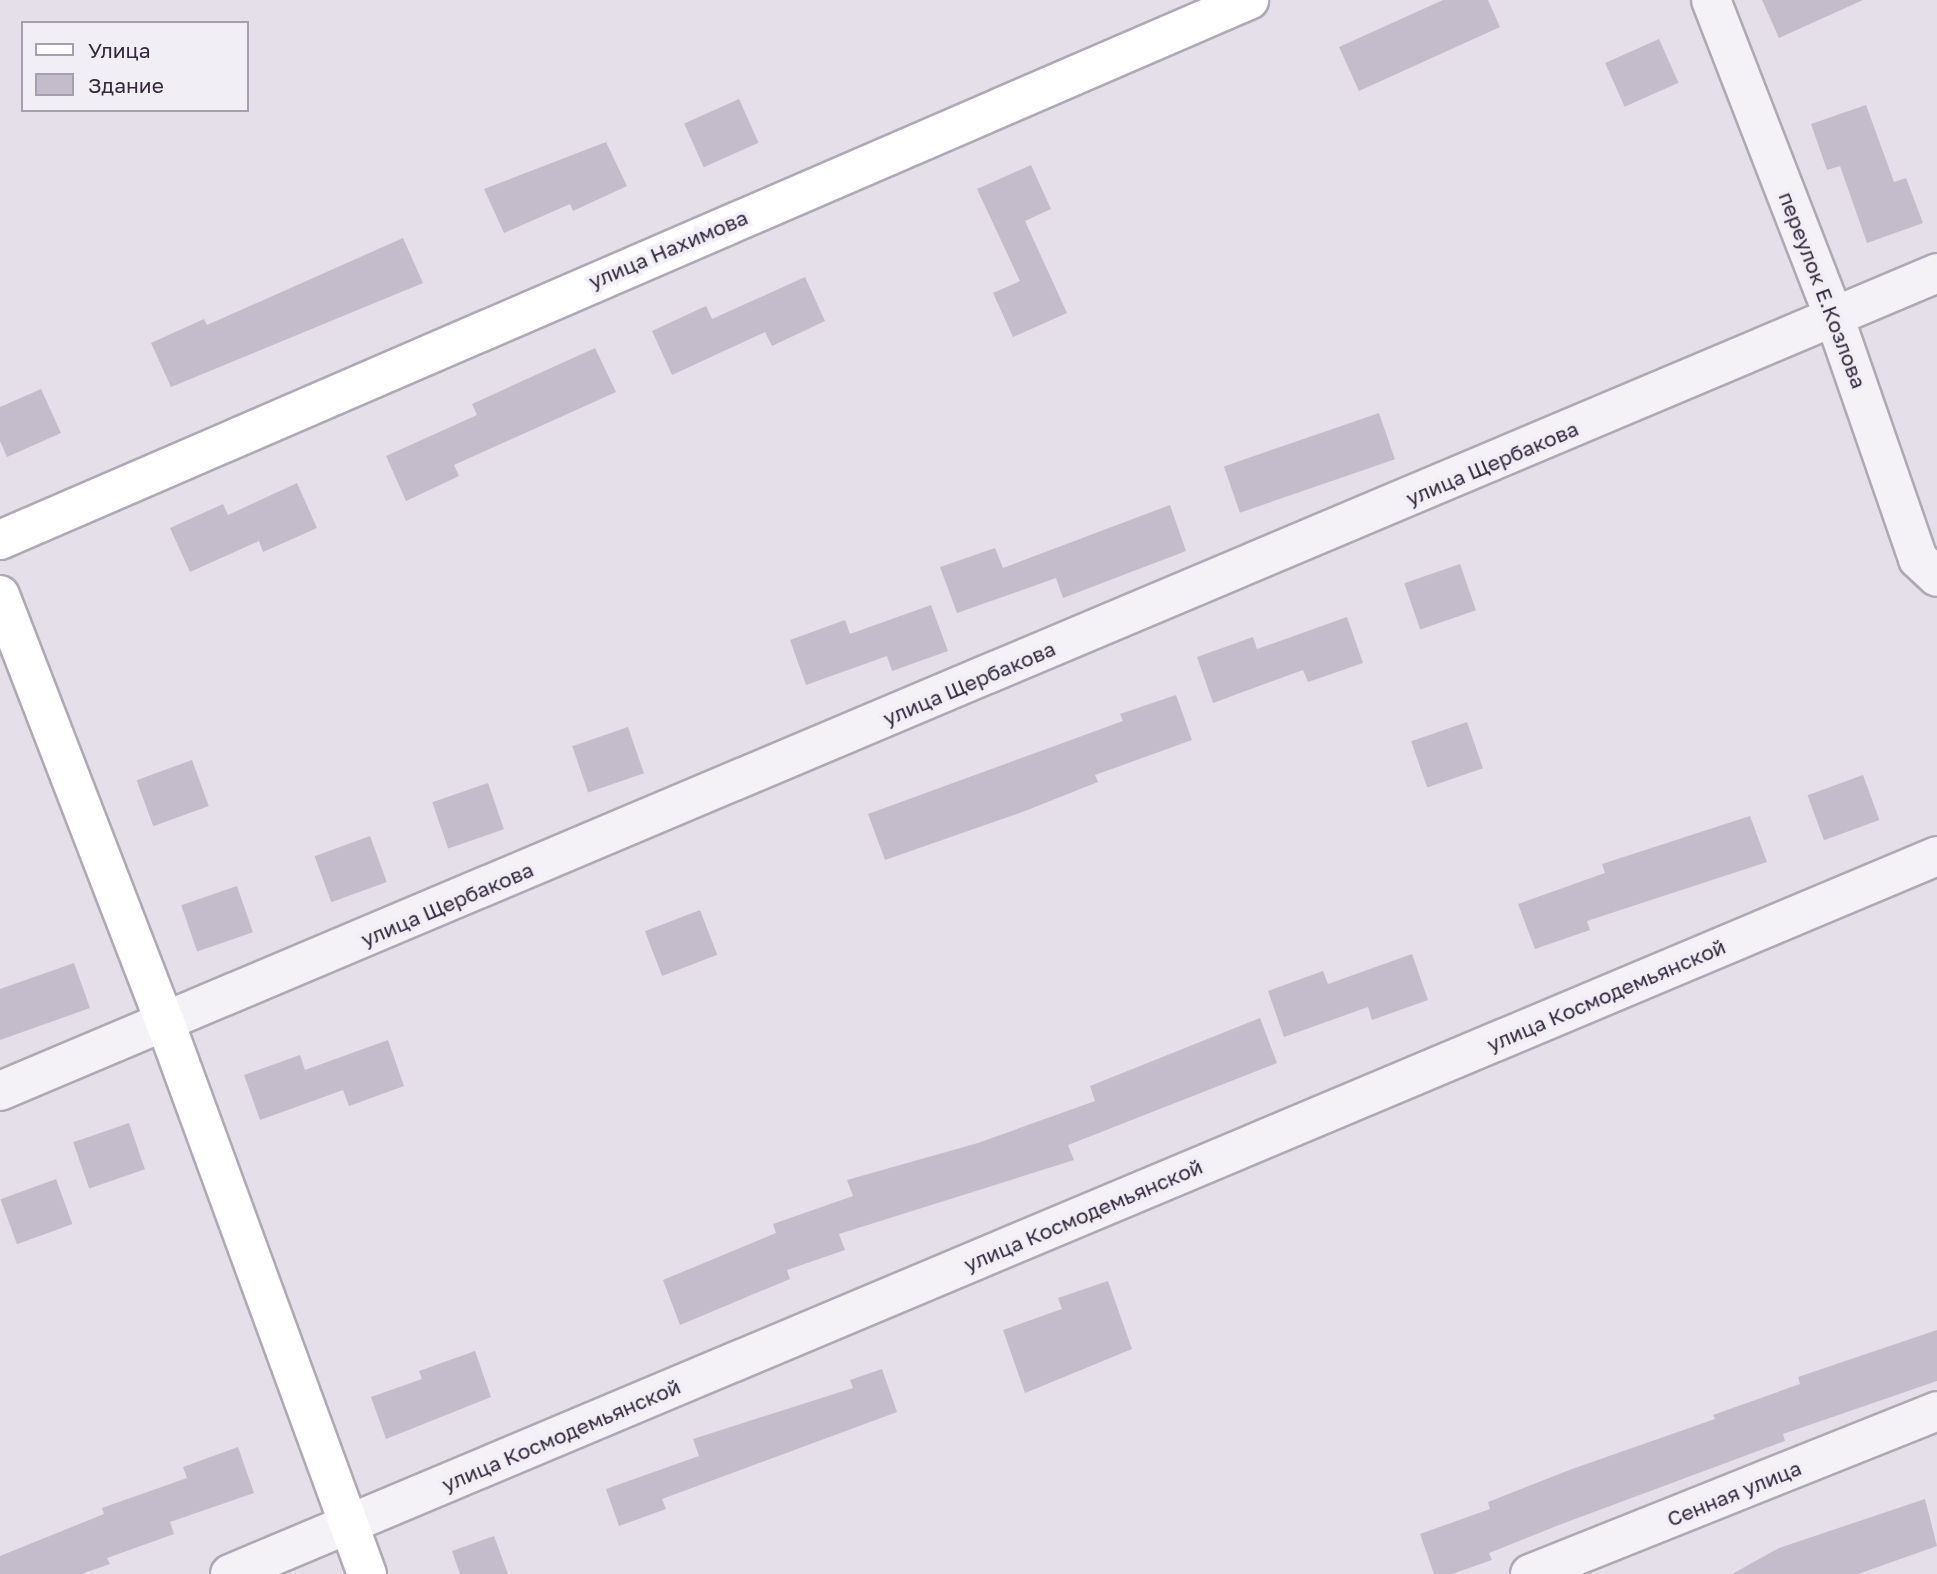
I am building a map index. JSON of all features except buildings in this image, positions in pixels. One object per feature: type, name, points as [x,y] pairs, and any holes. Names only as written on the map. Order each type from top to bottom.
[{"type":"main road","name":"улица Нахимова","points":[[0,540],[86,499],[1249,0]]},
{"type":"main road","points":[[0,595],[165,1022],[367,1574]]},
{"type":"street","name":"переулок Е.Козлова","points":[[1711,0],[1835,319],[1918,559],[1937,577]]},
{"type":"street","name":"улица Щербакова","points":[[0,1091],[1835,319],[1937,273]]},
{"type":"street","name":"улица Космодемьянской","points":[[230,1574],[1937,856]]},
{"type":"street","name":"Сенная улица","points":[[1530,1574],[1937,1411]]}]
